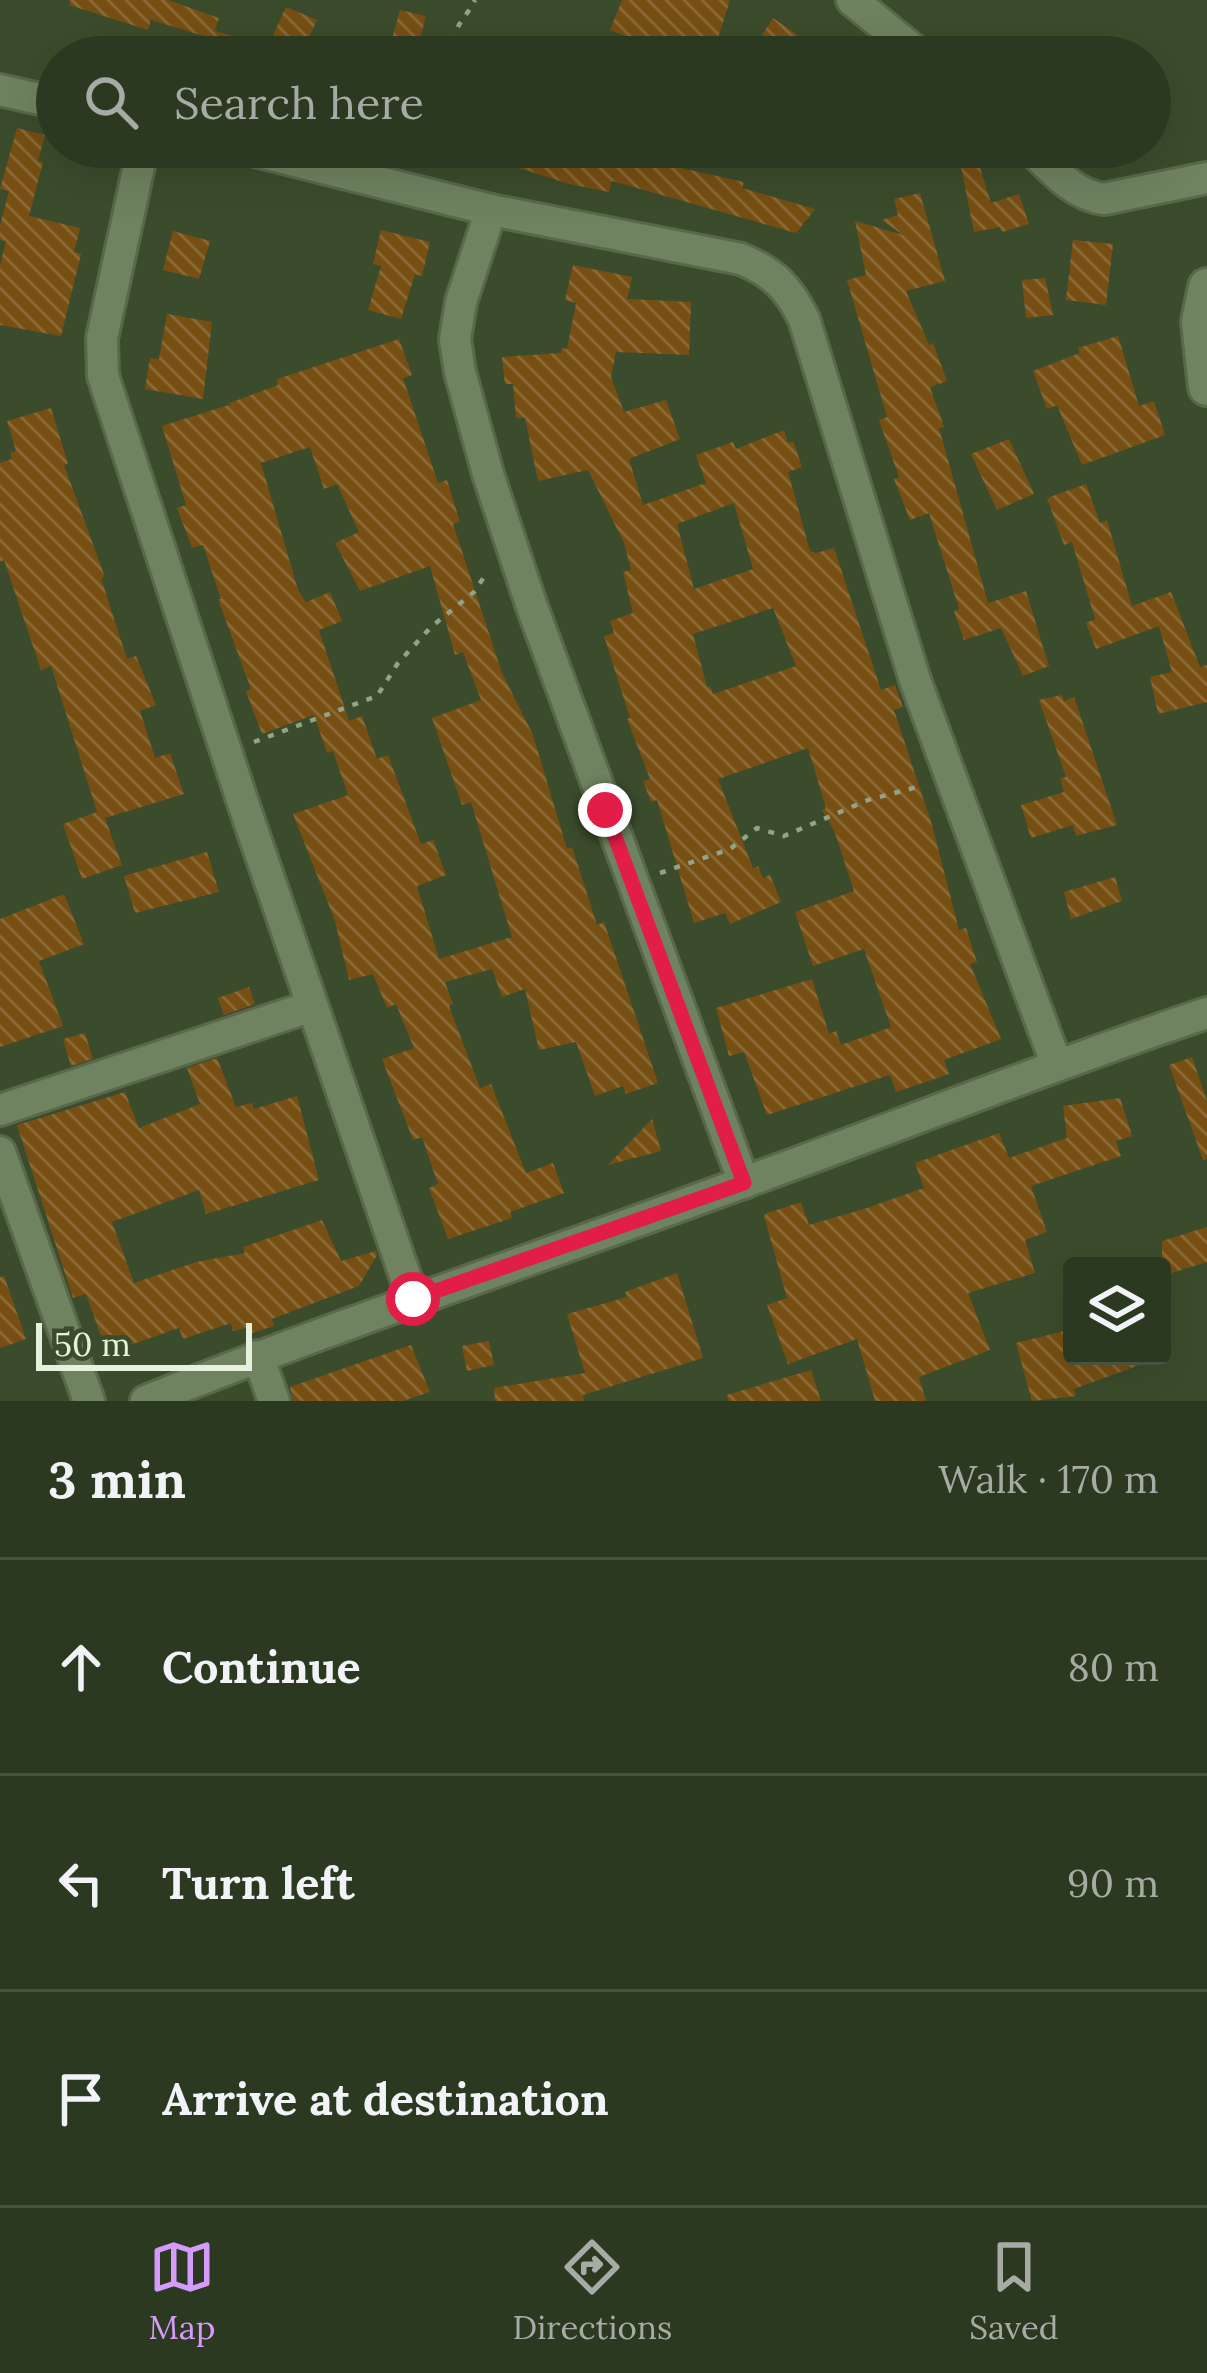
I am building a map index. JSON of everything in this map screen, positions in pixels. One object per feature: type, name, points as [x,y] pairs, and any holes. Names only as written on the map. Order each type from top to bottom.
[{"type":"street","points":[[852,0],[896,36]]},
{"type":"street","points":[[0,90],[36,98]]},
{"type":"street","points":[[138,168],[102,338],[103,376],[413,1299]]},
{"type":"street","points":[[323,168],[491,210],[741,259],[773,272],[791,293],[804,319],[916,680],[1056,1064]]},
{"type":"street","points":[[1052,168],[1070,184],[1104,199],[1207,178]]},
{"type":"street","points":[[491,210],[461,302],[455,339],[466,392],[508,534],[744,1183]]},
{"type":"street","points":[[1207,287],[1200,322],[1207,386]]},
{"type":"street","points":[[0,1110],[312,1006]]},
{"type":"street","points":[[146,1401],[413,1299],[1207,1012]]},
{"type":"street","points":[[0,1152],[89,1401]]},
{"type":"street","points":[[258,1356],[274,1401]]},
{"type":"path","points":[[454,36],[461,16],[475,0]]},
{"type":"path","points":[[226,753],[377,696],[431,626],[474,592],[508,534]]},
{"type":"path","points":[[632,883],[730,848],[757,829],[784,836],[868,800],[950,776]]},
{"type":"building","points":[[70,0],[168,0],[219,18],[215,31],[233,36],[204,36],[151,20],[148,30],[69,5]]},
{"type":"building","points":[[622,0],[730,0],[719,36],[625,36],[610,30]]},
{"type":"building","points":[[286,7],[317,20],[310,36],[273,36]]},
{"type":"building","points":[[400,10],[426,16],[421,36],[393,36]]},
{"type":"building","points":[[773,18],[799,36],[762,36]]},
{"type":"building","points":[[17,128],[36,133],[36,168],[41,168],[29,216],[80,228],[74,252],[81,254],[61,336],[0,325],[0,265],[6,241],[0,240],[0,225],[9,191],[0,189]]},
{"type":"building","points":[[519,168],[681,168],[744,182],[742,188],[815,209],[796,233],[612,181],[609,192]]},
{"type":"building","points":[[961,168],[980,168],[991,203],[1019,194],[1029,224],[1002,232],[1000,227],[974,232]]},
{"type":"building","points":[[920,193],[945,281],[906,291],[947,381],[930,387],[988,603],[1026,591],[1049,666],[1023,676],[1001,628],[964,640],[929,513],[910,520],[894,479],[899,477],[879,420],[887,417],[847,280],[866,275],[855,221],[903,235],[882,220],[898,215],[894,199]]},
{"type":"building","points":[[381,230],[430,242],[422,276],[415,274],[401,319],[368,310],[381,266],[373,264]]},
{"type":"building","points":[[173,231],[210,241],[199,279],[163,270]]},
{"type":"building","points":[[1073,240],[1113,244],[1106,305],[1066,300]]},
{"type":"building","points":[[573,265],[632,277],[627,299],[691,302],[689,355],[616,352],[611,377],[624,412],[666,400],[680,439],[629,459],[643,505],[706,483],[696,455],[733,442],[736,449],[784,430],[788,443],[793,441],[802,467],[788,472],[810,551],[834,548],[881,690],[895,685],[903,707],[894,710],[932,825],[959,930],[966,928],[977,962],[970,964],[1001,1039],[944,1060],[949,1074],[896,1092],[890,1075],[767,1115],[744,1052],[729,1056],[716,1008],[812,979],[829,1034],[836,1031],[841,1045],[891,1027],[864,949],[813,966],[795,912],[854,891],[835,833],[822,810],[826,808],[808,748],[718,779],[753,868],[758,866],[763,878],[770,875],[781,902],[730,924],[725,913],[694,923],[657,800],[651,802],[643,781],[650,779],[604,636],[614,633],[610,621],[633,613],[623,572],[631,570],[624,543],[588,470],[538,481],[525,418],[516,418],[513,384],[505,384],[502,357],[567,349],[576,303],[565,300]],"holes":[[[734,503],[753,569],[694,589],[677,524]],[[773,608],[796,666],[713,694],[693,634]]]},
{"type":"building","points":[[1045,278],[1053,315],[1026,318],[1022,280]]},
{"type":"building","points":[[167,314],[212,322],[203,399],[145,389],[150,358],[159,359]]},
{"type":"building","points":[[1118,336],[1139,406],[1154,401],[1165,435],[1082,465],[1057,405],[1047,409],[1033,371],[1080,353],[1078,348]]},
{"type":"building","points":[[399,339],[412,375],[403,378],[438,483],[447,480],[460,522],[453,524],[502,673],[533,735],[567,849],[572,847],[597,925],[604,922],[658,1083],[626,1094],[623,1086],[595,1096],[576,1042],[539,1050],[525,989],[502,997],[492,969],[445,982],[453,1004],[449,1006],[480,1088],[491,1084],[526,1173],[553,1163],[564,1193],[510,1212],[512,1218],[448,1239],[429,1188],[438,1184],[422,1137],[413,1140],[382,1059],[414,1048],[396,1004],[387,1008],[373,974],[349,980],[335,921],[293,814],[348,795],[333,751],[327,753],[314,715],[262,734],[203,545],[192,548],[177,508],[186,505],[162,426],[232,404],[227,404],[278,385],[277,379]],"holes":[[[310,447],[324,489],[337,484],[359,532],[335,543],[360,591],[430,566],[455,655],[463,652],[481,700],[432,718],[462,805],[471,802],[512,937],[439,959],[417,886],[446,875],[433,840],[421,844],[388,755],[377,759],[362,716],[349,721],[319,630],[342,621],[330,592],[306,602],[298,590],[261,463]]]},
{"type":"building","points":[[51,408],[68,464],[64,465],[105,577],[101,578],[127,659],[136,656],[156,705],[140,711],[155,758],[170,753],[184,794],[105,818],[122,865],[82,879],[63,824],[97,812],[51,666],[41,670],[4,560],[0,562],[0,463],[12,459],[10,453],[16,451],[7,421]]},
{"type":"building","points":[[1009,439],[1034,494],[997,510],[971,454]]},
{"type":"building","points":[[1086,484],[1100,523],[1107,520],[1132,606],[1171,592],[1200,667],[1207,665],[1207,702],[1158,714],[1150,677],[1172,672],[1159,626],[1096,649],[1086,623],[1095,619],[1072,542],[1064,545],[1047,498]]},
{"type":"building","points":[[1062,695],[1064,701],[1074,697],[1117,825],[1076,836],[1073,825],[1031,838],[1021,805],[1064,792],[1060,778],[1066,777],[1039,700]]},
{"type":"building","points":[[207,852],[219,892],[135,913],[124,876]]},
{"type":"building","points":[[1115,877],[1122,901],[1071,919],[1064,892]]},
{"type":"building","points":[[64,894],[84,944],[39,961],[63,1026],[0,1047],[0,919]]},
{"type":"building","points":[[249,987],[255,1004],[224,1015],[218,998]]},
{"type":"building","points":[[85,1033],[93,1059],[71,1066],[63,1039]]},
{"type":"building","points":[[1192,1057],[1207,1101],[1207,1159],[1203,1160],[1169,1065]]},
{"type":"building","points":[[217,1058],[236,1107],[252,1103],[254,1109],[297,1096],[319,1180],[206,1214],[199,1190],[112,1222],[134,1283],[196,1262],[245,1253],[243,1247],[322,1220],[341,1261],[376,1251],[377,1255],[359,1286],[272,1319],[274,1326],[252,1333],[250,1327],[233,1331],[231,1323],[183,1339],[179,1328],[107,1353],[86,1294],[73,1298],[17,1125],[125,1092],[139,1128],[200,1104],[187,1068]]},
{"type":"building","points":[[1120,1098],[1132,1136],[1116,1141],[1121,1156],[1031,1186],[1047,1232],[1025,1240],[1035,1273],[968,1293],[990,1350],[919,1377],[926,1401],[875,1401],[857,1339],[788,1364],[767,1305],[787,1298],[764,1216],[767,1213],[801,1202],[809,1225],[864,1209],[924,1188],[915,1163],[999,1133],[1009,1158],[1067,1138],[1063,1106]]},
{"type":"building","points":[[652,1119],[661,1151],[608,1165]]},
{"type":"building","points":[[1207,1227],[1207,1262],[1171,1273],[1171,1257],[1162,1257],[1162,1241]]},
{"type":"building","points":[[677,1273],[703,1358],[583,1395],[584,1401],[495,1401],[494,1388],[585,1373],[567,1314],[627,1297],[625,1292]]},
{"type":"building","points":[[4,1276],[26,1339],[0,1348],[0,1277]]},
{"type":"building","points":[[1063,1331],[1063,1365],[1140,1365],[1074,1389],[1076,1396],[1032,1401],[1016,1343]]},
{"type":"building","points":[[489,1341],[494,1365],[467,1371],[462,1346]]},
{"type":"building","points":[[411,1345],[430,1392],[403,1401],[293,1401],[290,1387]]},
{"type":"building","points":[[811,1370],[821,1401],[728,1401],[727,1395]]},
{"type":"route","points":[[413,1299],[744,1183],[605,810]]}]
